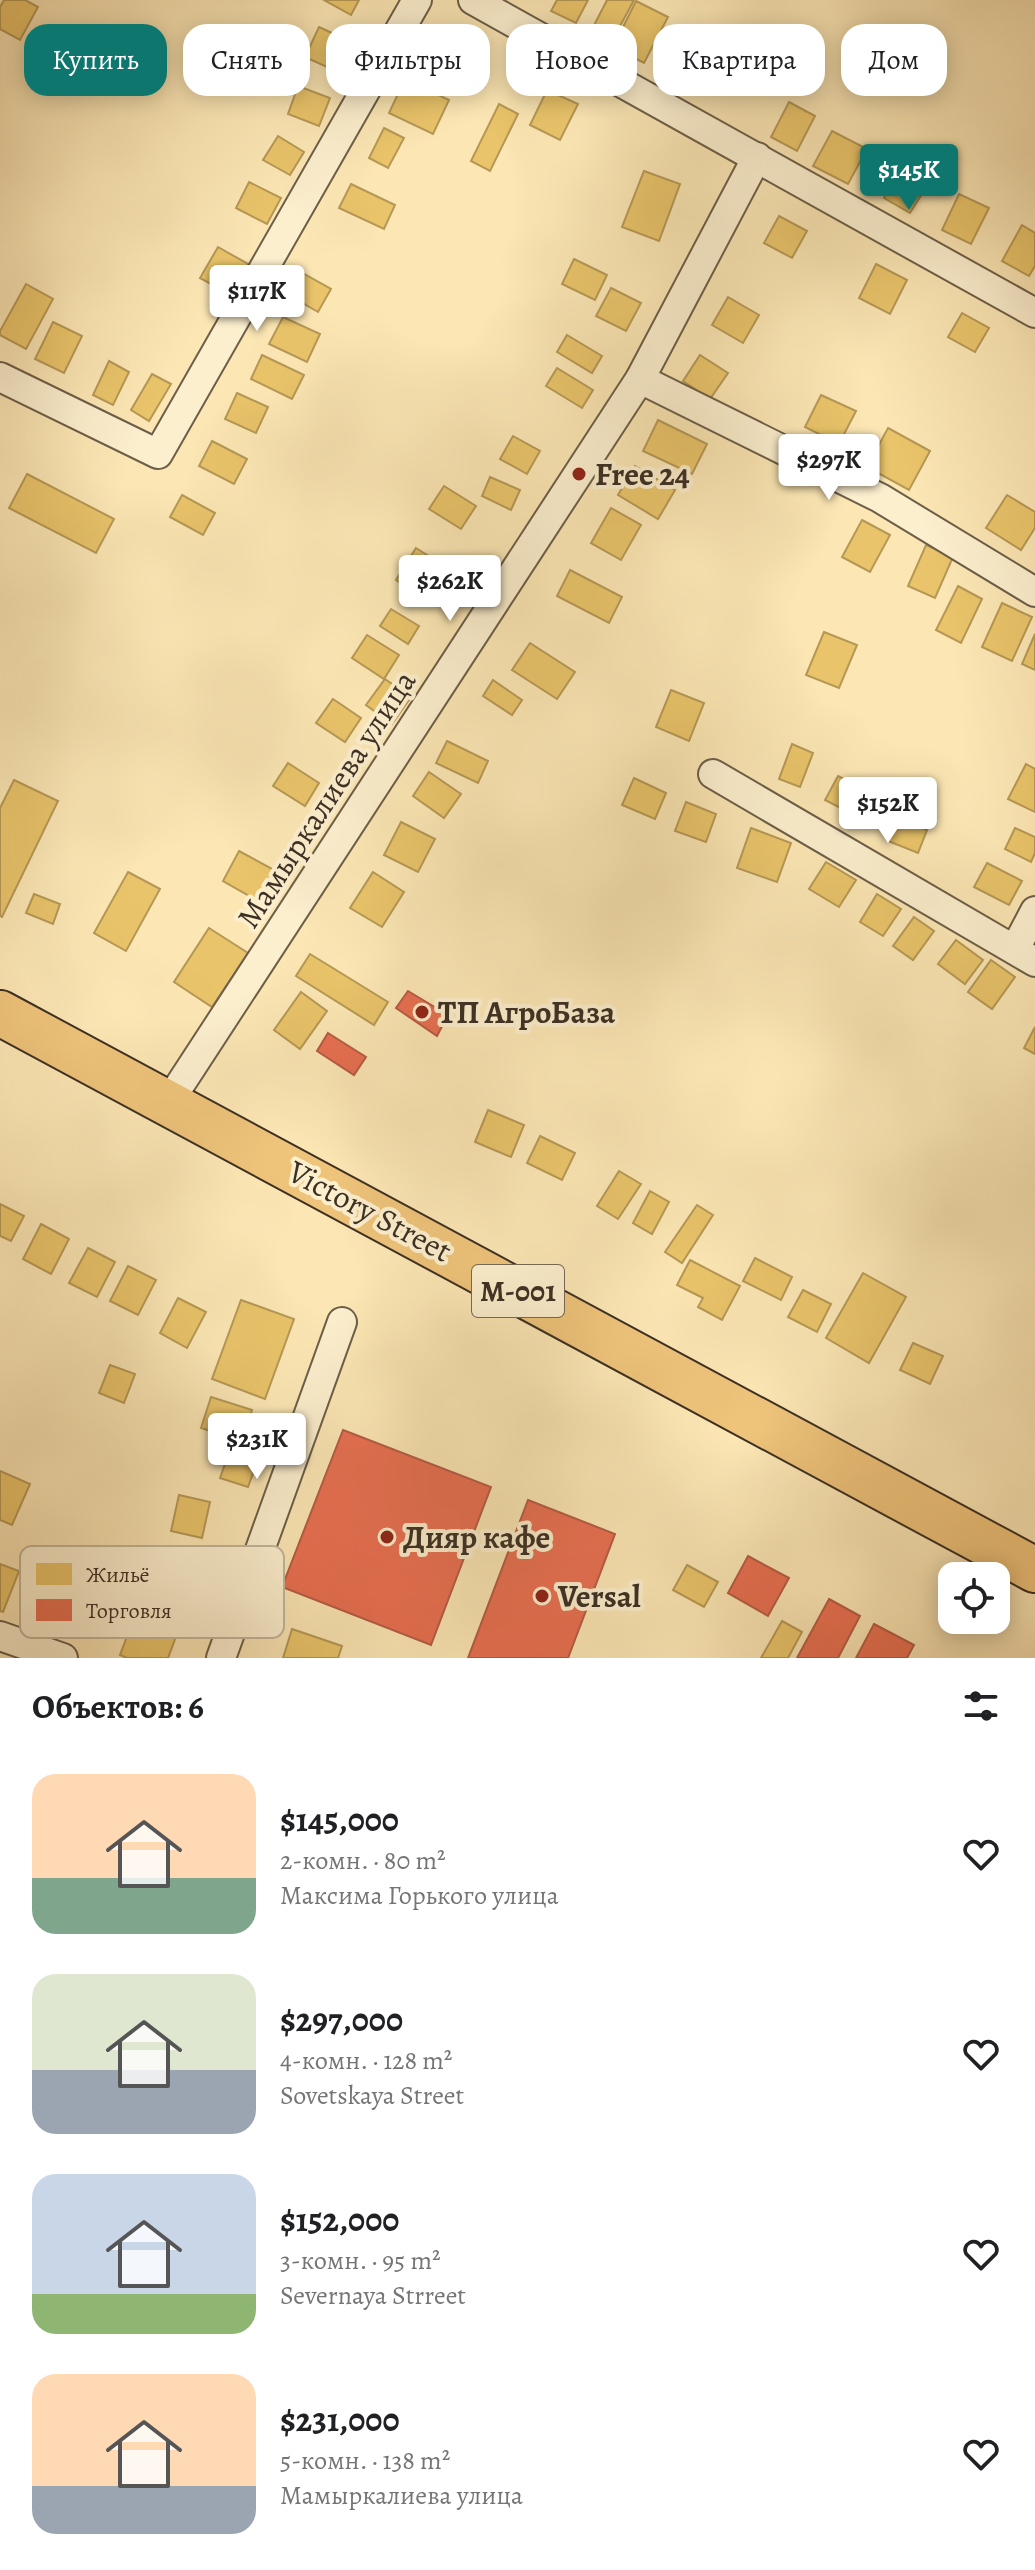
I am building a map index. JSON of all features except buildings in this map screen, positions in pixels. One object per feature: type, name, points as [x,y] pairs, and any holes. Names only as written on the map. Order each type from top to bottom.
[{"type":"main road","name":"Victory Street","points":[[0,1013],[1035,1570]]},
{"type":"street","points":[[0,377],[158,454],[417,0]]},
{"type":"street","points":[[473,0],[1035,313]]},
{"type":"street","name":"Мамыркалиева улица","points":[[168,1103],[640,379],[757,157]]},
{"type":"street","points":[[640,379],[880,498],[1035,592]]},
{"type":"street","points":[[713,774],[1025,955],[1035,911]]},
{"type":"street","points":[[261,1546],[342,1322]]},
{"type":"street","points":[[0,1636],[63,1658]]},
{"type":"street","points":[[221,1658],[228,1638]]},
{"type":"place","name":"Free 24","points":[[579,474]]},
{"type":"place","name":"ТП АгроБаза","points":[[422,1012]]},
{"type":"place","name":"Дияр кафе","points":[[387,1537]]},
{"type":"place","name":"Versal","points":[[542,1596]]}]
